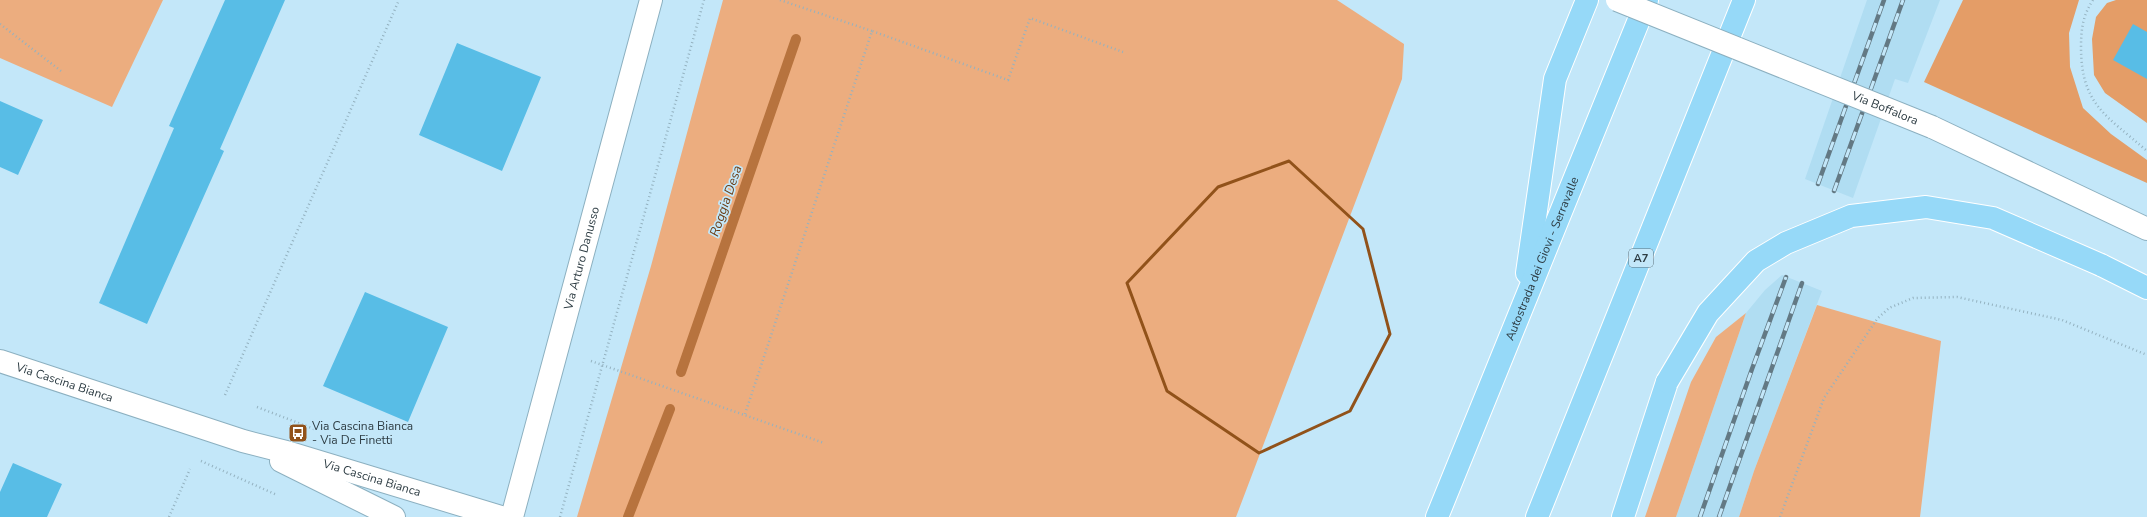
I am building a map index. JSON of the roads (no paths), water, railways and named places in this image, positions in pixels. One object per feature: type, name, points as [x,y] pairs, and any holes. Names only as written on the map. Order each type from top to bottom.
[{"type":"highway","points":[[1522,306],[1555,79],[1586,0]]},
{"type":"highway","name":"Autostrada dei Giovi - Serravalle","points":[[1437,517],[1647,0]]},
{"type":"highway","name":"A7","points":[[1537,517],[1744,0]]},
{"type":"highway","points":[[1622,517],[1668,382],[1708,313],[1756,262],[1786,243],[1851,216],[1926,207],[1993,218],[2101,265],[2147,288]]},
{"type":"street","name":"Via Arturo Danusso","points":[[512,517],[651,0]]},
{"type":"street","name":"Via Boffalora","points":[[1617,0],[1932,127],[2147,229]]},
{"type":"street","name":"Via Cascina Bianca","points":[[0,362],[243,441],[290,453],[501,517]]},
{"type":"street","name":"Via Cascina Bianca","points":[[243,441],[394,517]]},
{"type":"waterway","name":"Roggia Desa","points":[[681,372],[796,39]]},
{"type":"waterway","name":"Roggia Desa","points":[[628,517],[670,409]]},
{"type":"railway","points":[[1818,184],[1884,0]]},
{"type":"railway","points":[[1834,191],[1903,0]]},
{"type":"railway","points":[[1700,517],[1786,277]]},
{"type":"railway","points":[[1719,517],[1802,283]]},
{"type":"place","name":"Via Cascina Bianca - Via De Finetti","points":[[298,433]]}]
